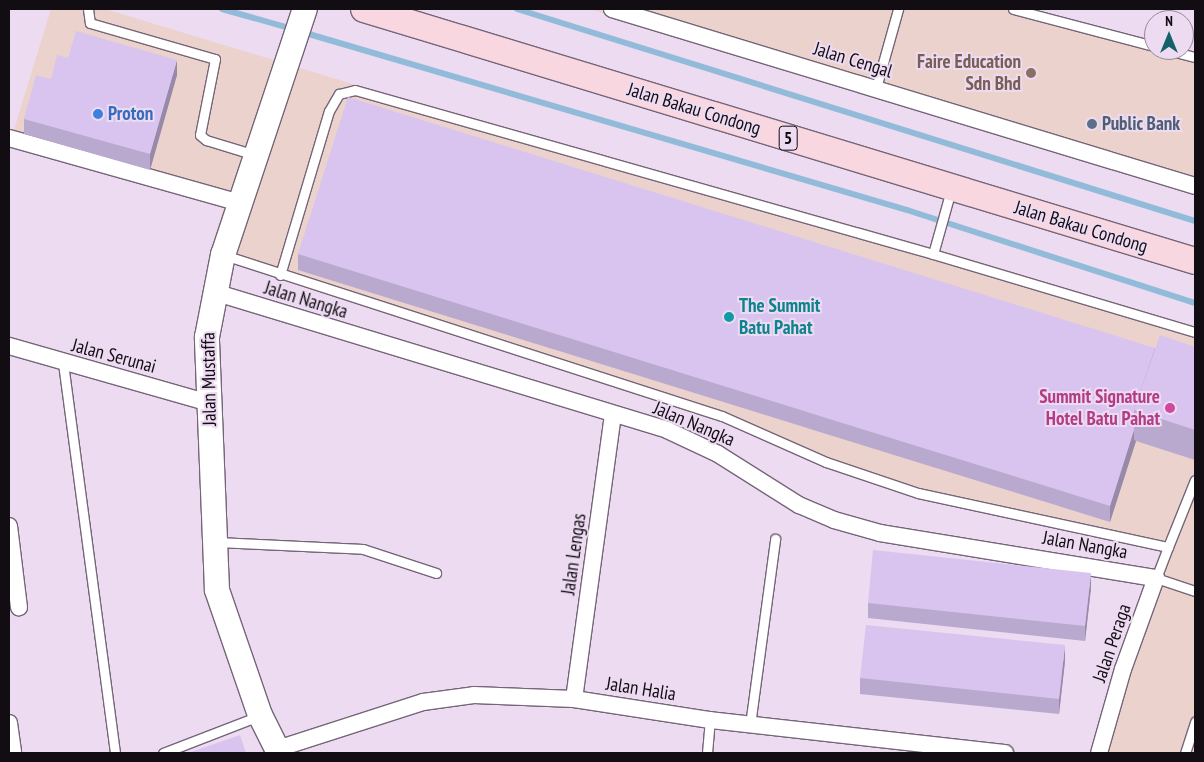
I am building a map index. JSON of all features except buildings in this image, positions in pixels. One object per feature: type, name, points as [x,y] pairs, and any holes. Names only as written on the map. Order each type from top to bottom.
[{"type":"main road","name":"Jalan Bakau Condong","points":[[364,9],[949,198],[1195,261]]},
{"type":"street","name":"Jalan Cengal","points":[[612,9],[1195,186]]},
{"type":"street","name":"Jalan Mustaffa","points":[[278,751],[260,716],[218,590],[214,542],[206,337],[223,255],[302,19]]},
{"type":"street","points":[[9,138],[240,203]]},
{"type":"street","name":"Jalan Nangka","points":[[214,292],[613,415],[668,430],[758,477],[799,505],[834,520],[880,532],[1156,578]]},
{"type":"street","name":"Jalan Serunai","points":[[9,346],[209,403]]},
{"type":"street","name":"Jalan Lengas","points":[[574,699],[613,415]]},
{"type":"street","points":[[9,526],[19,607]]},
{"type":"street","name":"Jalan Peraga","points":[[1100,753],[1123,669],[1156,578]]},
{"type":"street","name":"Jalan Halia","points":[[278,751],[448,696],[574,699],[908,748],[1005,753]]},
{"type":"street","points":[[9,723],[13,753]]},
{"type":"lane","points":[[88,9],[90,23],[215,59],[200,135],[206,140],[256,156]]},
{"type":"lane","points":[[876,88],[898,9]]},
{"type":"lane","points":[[1012,9],[1144,43]]},
{"type":"lane","points":[[280,275],[329,111],[339,94],[355,90],[933,254],[1195,332]]},
{"type":"lane","points":[[933,254],[949,198]]},
{"type":"lane","points":[[223,255],[280,275],[722,416],[826,462],[918,493],[1168,546]]},
{"type":"lane","points":[[63,362],[115,753]]},
{"type":"lane","name":"Jalan Peraga","points":[[1156,578],[1195,480]]},
{"type":"lane","points":[[750,725],[775,539]]},
{"type":"lane","points":[[214,542],[363,549],[436,573]]},
{"type":"lane","points":[[1156,578],[1195,591]]},
{"type":"lane","points":[[163,753],[260,716]]},
{"type":"lane","points":[[708,753],[710,720]]},
{"type":"lane","points":[[1185,753],[1195,722]]},
{"type":"shaded area","points":[[51,9],[105,9],[356,85],[940,250],[1195,327],[1195,753],[1090,753],[1113,673],[1161,550],[919,499],[830,469],[723,422],[210,253],[224,207],[9,146]]},
{"type":"shaded area","points":[[590,9],[1032,9],[1144,38],[1144,60],[1194,60],[1195,52],[1195,194]]},
{"type":"waterway","points":[[222,9],[293,29]]},
{"type":"waterway","points":[[517,9],[1195,221]]},
{"type":"waterway","points":[[302,32],[907,210],[1195,303]]},
{"type":"place","name":"Faire Education Sdn Bhd","points":[[1031,73]]},
{"type":"place","name":"Proton","points":[[98,114]]},
{"type":"place","name":"Public Bank","points":[[1092,124]]},
{"type":"place","name":"The Summit Batu Pahat","points":[[729,317]]},
{"type":"place","name":"Summit Signature Hotel Batu Pahat","points":[[1170,408]]}]
